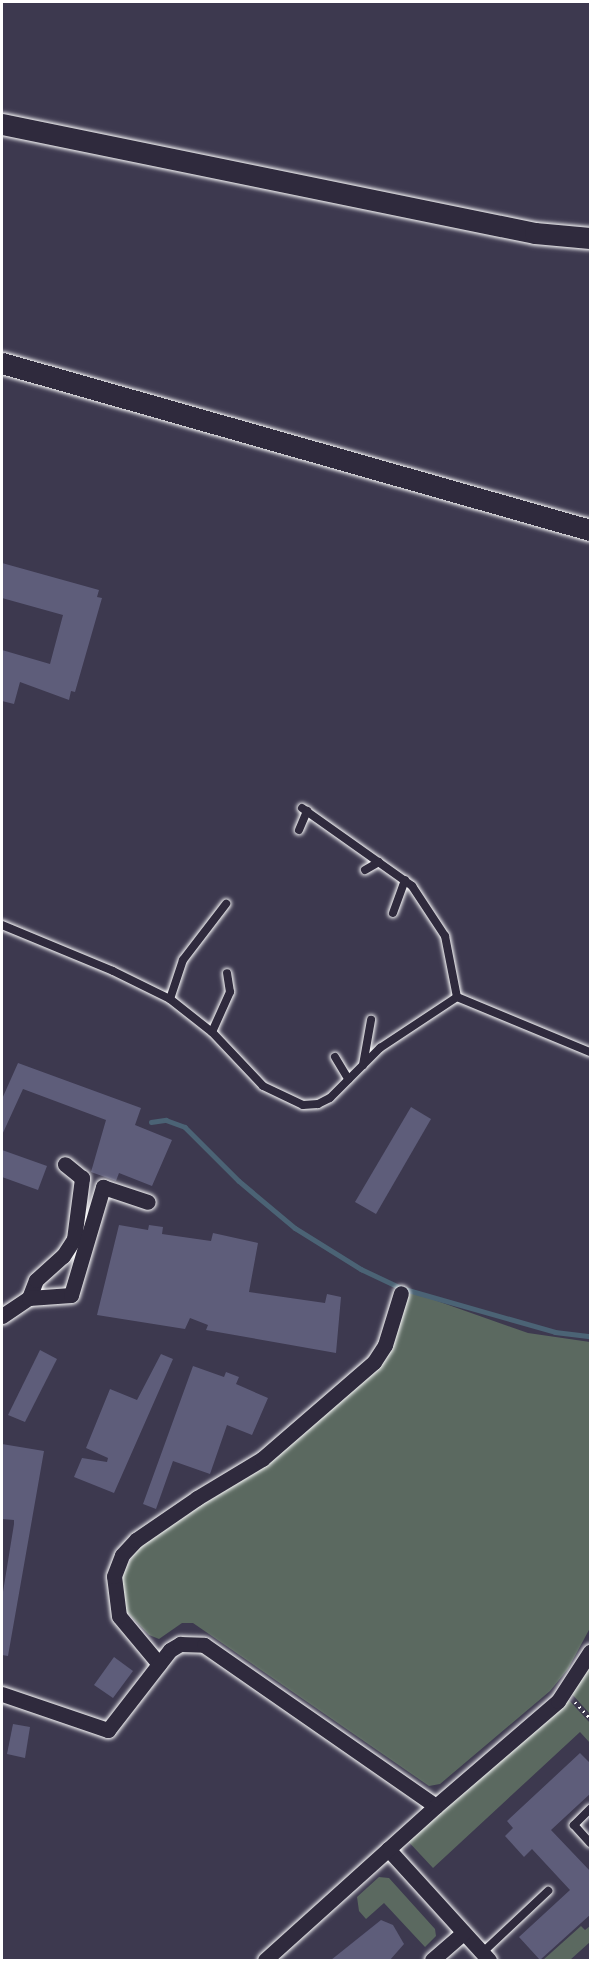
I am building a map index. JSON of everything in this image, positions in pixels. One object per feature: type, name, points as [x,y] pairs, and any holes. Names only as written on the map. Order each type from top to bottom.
[{"type":"street","points":[[2,124],[535,233],[591,238]]},
{"type":"street","points":[[2,363],[591,530]]},
{"type":"street","points":[[29,1298],[36,1280],[63,1256],[74,1239],[82,1178],[65,1164]]},
{"type":"street","points":[[2,1316],[29,1298],[65,1297],[75,1288],[103,1187],[148,1202]]},
{"type":"street","points":[[159,1664],[118,1616],[114,1576],[122,1555],[136,1540],[196,1498],[262,1459],[374,1362],[385,1345],[401,1293]]},
{"type":"street","points":[[2,1694],[108,1730],[159,1664],[180,1644],[204,1646],[436,1806]]},
{"type":"street","points":[[265,1960],[566,1693],[591,1652]]},
{"type":"street","points":[[388,1849],[485,1957]]},
{"type":"street","points":[[432,1960],[463,1933]]},
{"type":"lane","points":[[299,830],[305,810],[405,880],[433,912],[445,936],[457,997]]},
{"type":"lane","points":[[365,870],[379,862]]},
{"type":"lane","points":[[393,913],[405,880]]},
{"type":"lane","points":[[170,999],[183,960],[226,904]]},
{"type":"lane","points":[[2,925],[113,970],[170,999],[212,1032],[263,1086],[281,1098],[303,1105],[318,1104],[380,1048],[457,997]]},
{"type":"lane","points":[[212,1032],[230,992],[227,973]]},
{"type":"lane","points":[[457,997],[591,1052]]},
{"type":"lane","points":[[363,1065],[371,1020]]},
{"type":"lane","points":[[335,1057],[348,1079]]},
{"type":"lane","points":[[591,1809],[574,1825],[591,1843]]},
{"type":"lane","points":[[485,1957],[548,1891]]},
{"type":"path","points":[[566,1693],[591,1718]]},
{"type":"shaded area","points":[[409,1291],[528,1333],[590,1342],[590,1628],[568,1669],[550,1691],[440,1784],[429,1786],[193,1623],[182,1623],[159,1639],[149,1635],[126,1611],[120,1578],[139,1545],[203,1500],[390,1346]]},
{"type":"shaded area","points":[[590,1663],[590,1714],[571,1693]]},
{"type":"shaded area","points":[[567,1698],[590,1723],[590,1743],[580,1732],[433,1868],[405,1838]]},
{"type":"shaded area","points":[[379,1877],[389,1878],[435,1929],[436,1936],[425,1947],[384,1903],[366,1919],[359,1911],[357,1897]]},
{"type":"shaded area","points":[[581,1926],[585,1930],[590,1926],[590,1942],[570,1960],[543,1960]]},
{"type":"building","points":[[2,563],[99,590],[97,597],[102,598],[75,692],[71,691],[69,700],[20,682],[14,704],[2,701],[2,650],[50,664],[63,615],[2,598]]},
{"type":"building","points":[[18,1063],[141,1108],[135,1125],[172,1140],[152,1186],[119,1173],[116,1181],[91,1172],[106,1120],[23,1089],[2,1135],[2,1099]]},
{"type":"building","points":[[411,1107],[431,1119],[376,1214],[355,1202]]},
{"type":"building","points":[[2,1150],[47,1166],[38,1190],[2,1177]]},
{"type":"building","points":[[119,1225],[148,1230],[149,1225],[163,1227],[162,1234],[211,1241],[213,1233],[258,1243],[249,1292],[325,1303],[327,1294],[341,1297],[336,1353],[206,1330],[208,1325],[190,1318],[185,1329],[97,1315]]},
{"type":"building","points":[[40,1350],[57,1359],[25,1422],[8,1415]]},
{"type":"building","points":[[161,1354],[173,1359],[114,1493],[74,1477],[82,1458],[107,1462],[108,1458],[86,1448],[110,1389],[137,1400]]},
{"type":"building","points":[[193,1366],[224,1377],[226,1372],[239,1377],[236,1384],[268,1398],[252,1435],[227,1425],[210,1474],[173,1461],[156,1509],[143,1504]]},
{"type":"building","points":[[2,1444],[44,1451],[8,1656],[2,1655],[2,1598],[14,1520],[2,1519]]},
{"type":"building","points":[[114,1657],[133,1671],[113,1698],[94,1685]]},
{"type":"building","points":[[13,1724],[30,1727],[25,1758],[7,1754]]},
{"type":"building","points":[[580,1753],[591,1764],[591,1793],[551,1830],[591,1872],[591,1914],[540,1960],[519,1937],[570,1890],[532,1849],[524,1857],[505,1836],[513,1828],[507,1821]]},
{"type":"building","points":[[381,1920],[393,1925],[404,1944],[390,1960],[331,1960]]},
{"type":"waterway","points":[[151,1122],[166,1120],[185,1127],[239,1181],[295,1228],[361,1269],[401,1288],[555,1332],[590,1336]]}]
